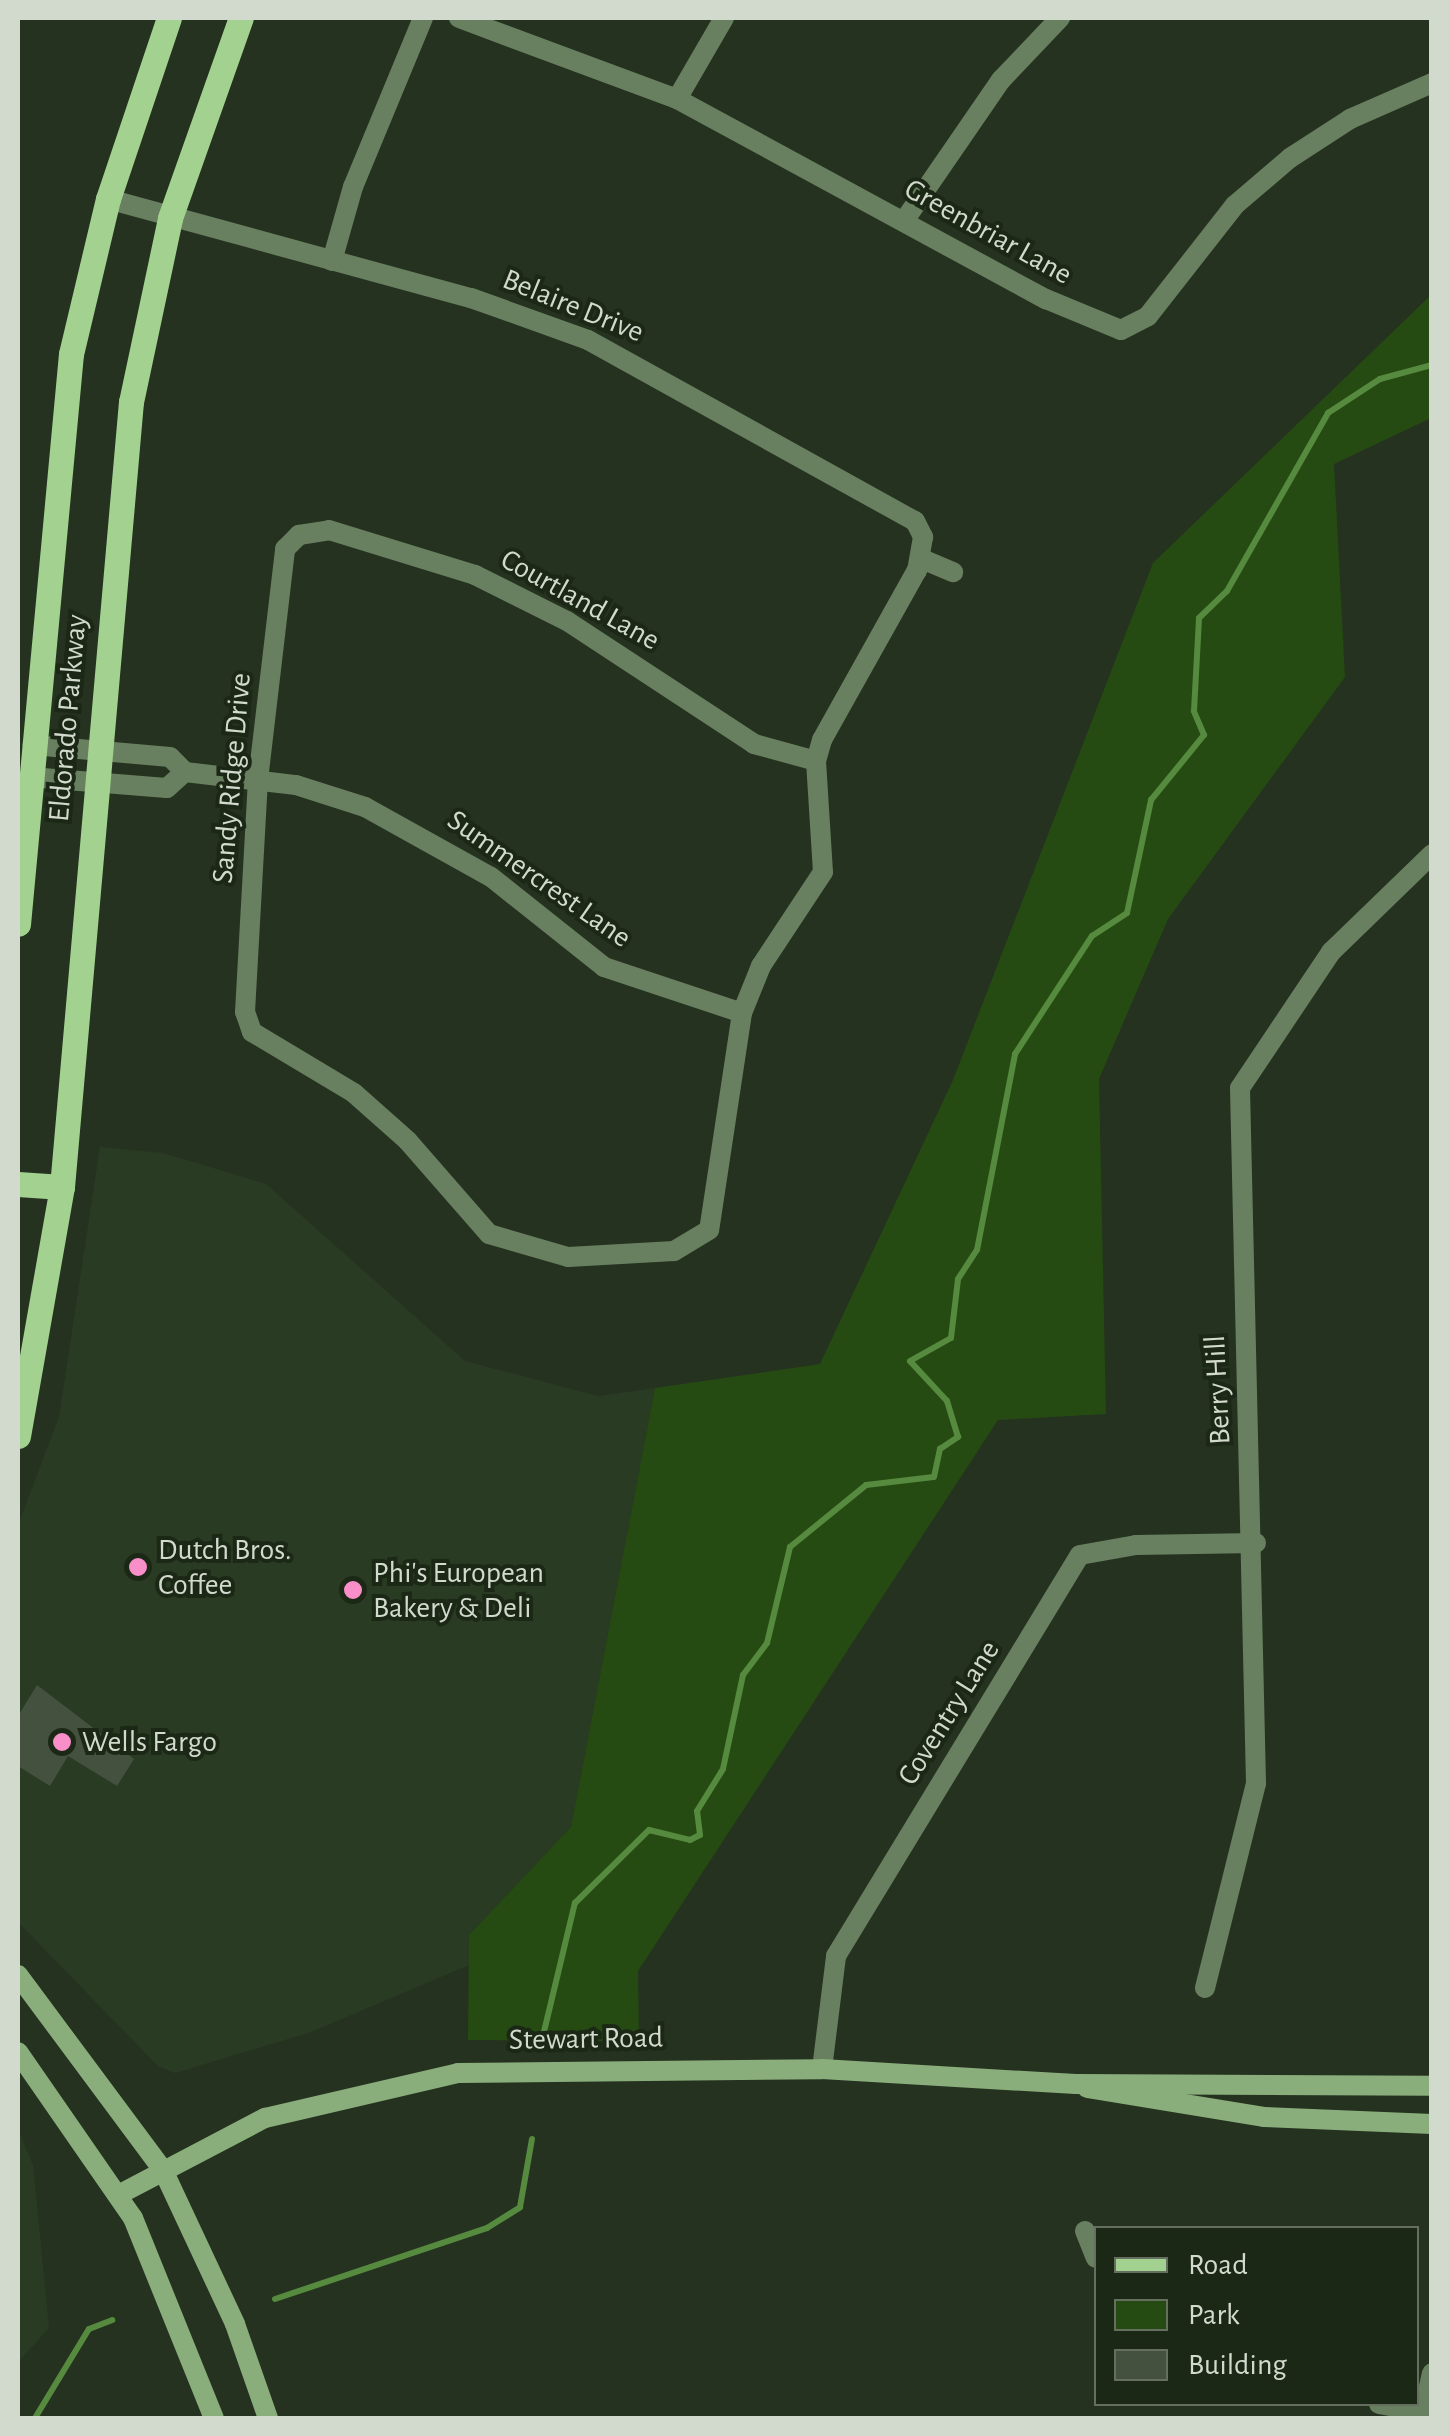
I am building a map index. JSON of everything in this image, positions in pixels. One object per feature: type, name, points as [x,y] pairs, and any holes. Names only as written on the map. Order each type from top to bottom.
[{"type":"main road","name":"Eldorado Parkway","points":[[18,924],[66,386],[108,198],[169,18]]},
{"type":"main road","name":"Eldorado Parkway","points":[[18,1436],[62,1188],[130,402],[170,218],[241,18]]},
{"type":"main road","points":[[18,1184],[62,1188]]},
{"type":"street","points":[[332,262],[353,187],[423,18]]},
{"type":"street","name":"Greenbriar Lane","points":[[459,18],[677,99],[1046,299],[1107,327],[1131,329],[1235,206],[1290,158],[1350,119],[1432,83]]},
{"type":"street","points":[[677,99],[724,18]]},
{"type":"street","points":[[904,221],[967,124],[1060,18]]},
{"type":"street","name":"Belaire Drive","points":[[108,198],[555,328],[696,393],[915,520],[922,559]]},
{"type":"street","name":"Courtland Lane","points":[[299,534],[329,530],[475,575],[568,621],[754,744],[816,760]]},
{"type":"street","name":"Sandy Ridge Drive","points":[[299,534],[285,549],[258,780],[244,1012],[252,1032],[354,1093],[408,1141],[489,1234],[568,1257],[674,1251],[709,1230],[718,1211],[742,1013]]},
{"type":"street","points":[[742,1013],[761,966],[823,872],[816,760],[829,720],[922,559],[954,572]]},
{"type":"street","name":"Summercrest Lane","points":[[34,746],[170,757],[185,772],[258,780],[366,807],[431,838],[604,967],[742,1013]]},
{"type":"street","name":"Summercrest Lane","points":[[30,777],[167,788],[185,772]]},
{"type":"street","name":"Berry Hill","points":[[1205,1988],[1256,1783],[1256,1543],[1240,1088],[1331,952],[1432,854]]},
{"type":"street","name":"Coventry Lane","points":[[822,2069],[836,1956],[1080,1555],[1256,1543]]},
{"type":"street","points":[[18,1975],[162,2170],[235,2324],[268,2418]]},
{"type":"street","points":[[18,2052],[120,2194],[214,2418]]},
{"type":"street","name":"Stewart Road","points":[[120,2194],[266,2118],[458,2072],[822,2069],[1076,2084],[1432,2086]]},
{"type":"street","name":"Stewart Road","points":[[1076,2084],[1115,2097],[1264,2118],[1432,2124]]},
{"type":"street","points":[[1085,2231],[1094,2253]]},
{"type":"street","points":[[1387,2406],[1422,2415],[1432,2373]]},
{"type":"shaded area","points":[[100,1147],[163,1153],[266,1184],[465,1361],[598,1396],[655,1388],[571,1827],[469,1935],[469,1965],[311,2032],[175,2073],[158,2066],[18,1922],[18,1525],[59,1417]]},
{"type":"shaded area","points":[[18,2130],[33,2165],[49,2328],[18,2362]]},
{"type":"green space","points":[[1431,295],[1431,418],[1334,464],[1345,677],[1168,919],[1099,1079],[1106,1414],[998,1420],[638,1971],[639,2041],[468,2040],[469,1935],[571,1827],[655,1388],[820,1364],[953,1080],[1153,563]]},
{"type":"building","name":"Wells Fargo","points":[[37,1685],[134,1759],[117,1786],[68,1756],[50,1786],[18,1766],[18,1716]]},
{"type":"waterway","points":[[542,2040],[575,1903],[649,1830],[690,1840],[700,1835],[697,1811],[723,1769],[743,1675],[767,1643],[790,1547],[866,1485],[934,1477],[940,1449],[958,1437],[947,1401],[910,1361],[951,1338],[958,1279],[977,1250],[1015,1054],[1092,936],[1127,913],[1151,800],[1204,735],[1194,711],[1199,618],[1227,591],[1328,413],[1380,379],[1432,365]]},
{"type":"waterway","points":[[275,2299],[487,2228],[520,2207],[532,2139]]},
{"type":"waterway","points":[[35,2418],[89,2329],[112,2320]]},
{"type":"place","name":"Dutch Bros. Coffee","points":[[138,1567]]},
{"type":"place","name":"Phi's European Bakery & Deli","points":[[353,1590]]},
{"type":"place","name":"Wells Fargo","points":[[62,1742]]}]
